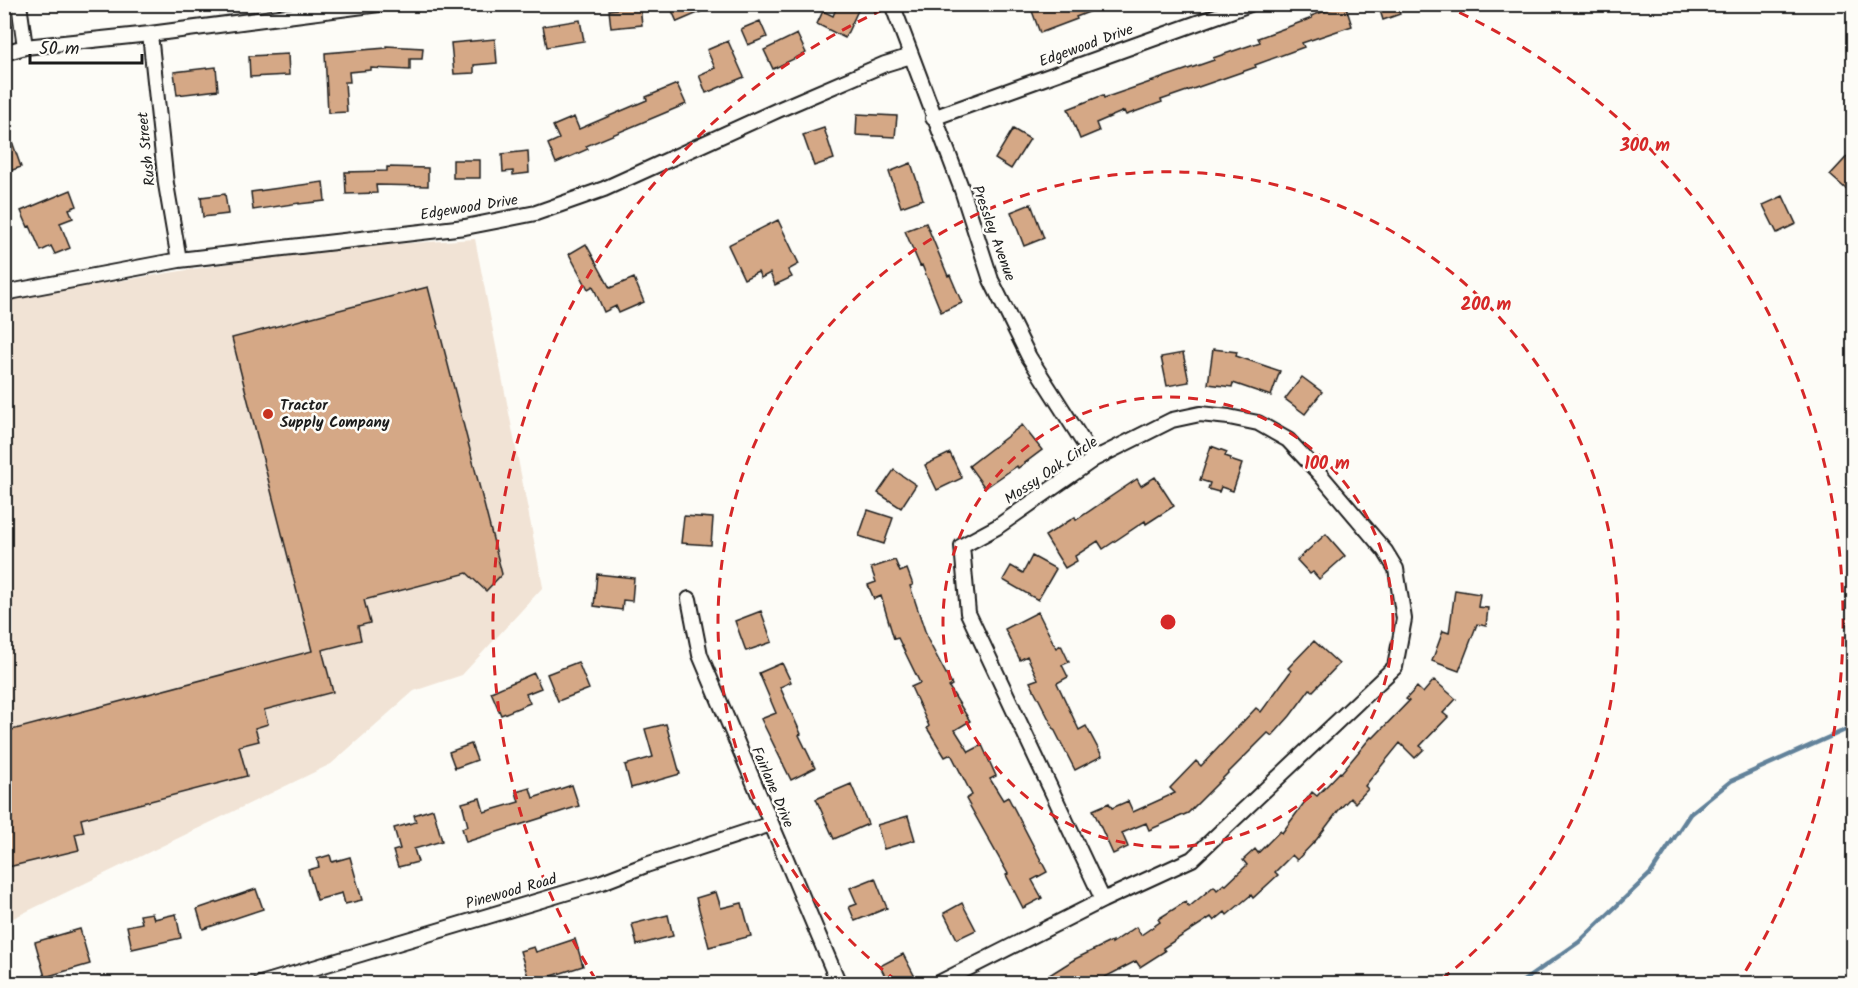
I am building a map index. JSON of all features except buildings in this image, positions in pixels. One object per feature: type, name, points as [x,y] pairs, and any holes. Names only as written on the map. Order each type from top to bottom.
[{"type":"street","points":[[19,4],[25,47]]},
{"type":"street","points":[[4,53],[25,47],[150,34],[379,4]]},
{"type":"street","name":"Pressley Avenue","points":[[892,4],[962,190],[992,280],[1029,357],[1094,459]]},
{"type":"street","name":"Edgewood Drive","points":[[933,118],[1250,4]]},
{"type":"street","name":"Rush Street","points":[[150,34],[166,184],[179,260]]},
{"type":"street","name":"Edgewood Drive","points":[[4,293],[179,260],[465,227],[536,213],[604,189],[778,110],[885,64],[911,56]]},
{"type":"street","name":"Mossy Oak Circle","points":[[938,984],[1103,900],[1192,859],[1395,667],[1404,619],[1396,569],[1385,551],[1288,440],[1257,423],[1200,414],[1172,420],[1094,459],[997,527],[962,546],[968,613],[1103,900]]},
{"type":"street","name":"Fairlane Drive","points":[[689,599],[700,655],[839,984]]},
{"type":"street","name":"Pinewood Road","points":[[260,984],[602,882],[771,824]]},
{"type":"shaded area","points":[[475,239],[543,587],[462,675],[414,691],[331,764],[5,922],[5,299],[250,260],[363,246]]},
{"type":"waterway","points":[[1519,984],[1579,942],[1651,873],[1690,814],[1731,781],[1854,726]]},
{"type":"place","name":"Tractor Supply Company","points":[[268,414]]}]
